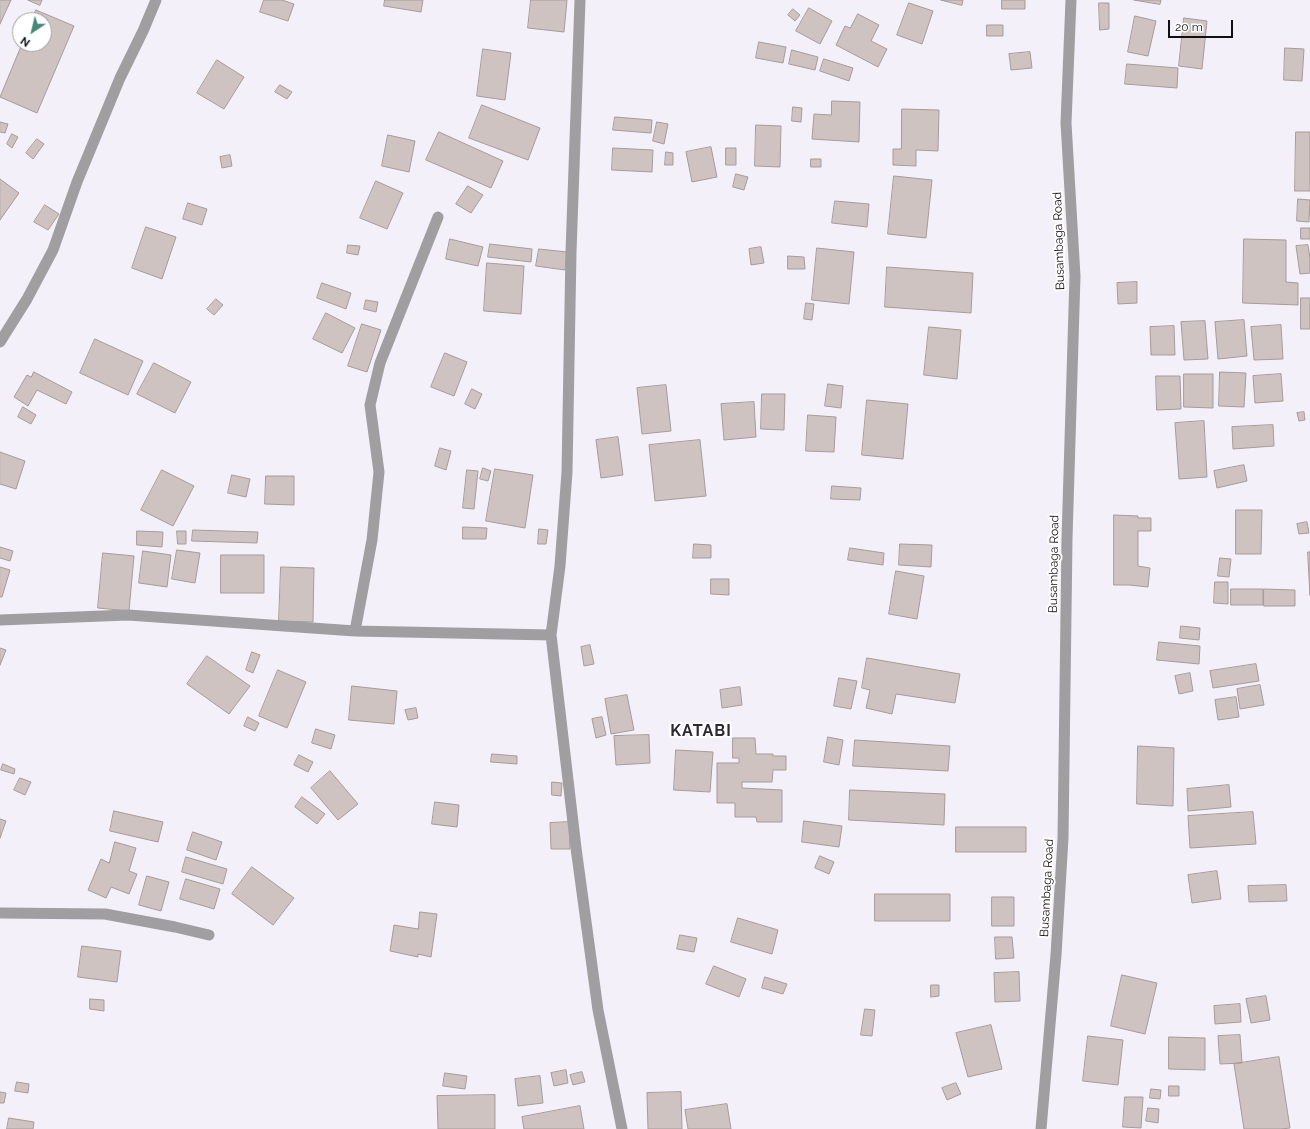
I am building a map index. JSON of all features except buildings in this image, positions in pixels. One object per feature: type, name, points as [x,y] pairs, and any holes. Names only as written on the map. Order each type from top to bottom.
[{"type":"street","points":[[0,342],[27,299],[53,250],[80,175],[120,78],[156,0]]},
{"type":"street","points":[[580,0],[571,244],[567,472],[560,566],[550,636],[598,1010],[622,1129]]},
{"type":"street","name":"Busambaga Road","points":[[1041,1129],[1056,955],[1063,838],[1067,539],[1075,276],[1066,123],[1071,0]]},
{"type":"street","points":[[355,631],[372,540],[379,472],[370,405],[380,363],[438,217]]},
{"type":"street","points":[[0,620],[128,615],[355,631],[550,636]]},
{"type":"street","points":[[0,913],[105,914],[209,935]]},
{"type":"district","name":"KATABI","points":[[701,731]]}]
